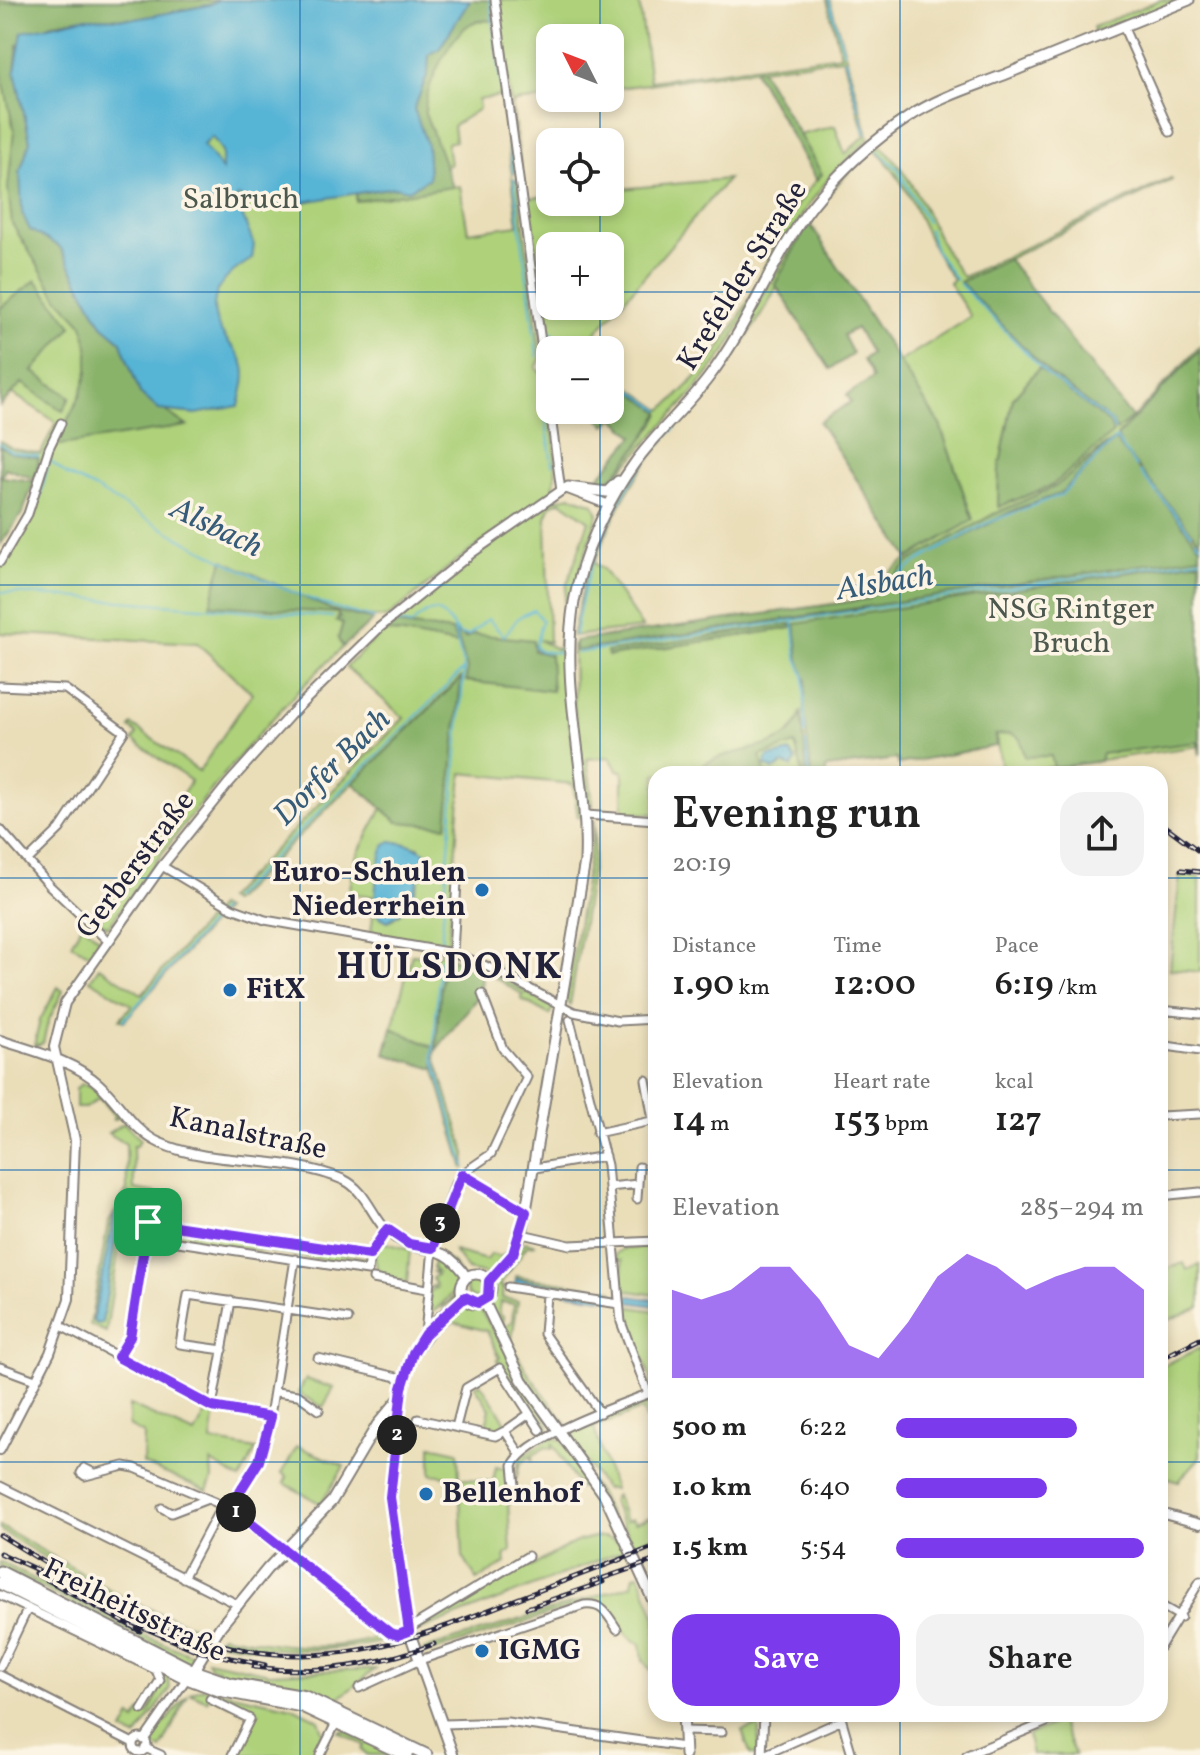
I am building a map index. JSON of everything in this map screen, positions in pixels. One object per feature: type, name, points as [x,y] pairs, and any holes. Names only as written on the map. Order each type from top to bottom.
[{"type":"main road","name":"Krefelder Straße","points":[[484,1301],[491,1292],[489,1281],[506,1265],[522,1234],[585,861],[586,815],[569,680],[568,640],[583,567],[609,505],[634,464],[724,359],[809,210],[848,165],[912,115],[1189,0]]},
{"type":"main road","points":[[564,489],[607,492],[634,464]]},
{"type":"main road","points":[[489,1281],[481,1274],[467,1277],[462,1285],[465,1297],[473,1303],[484,1301],[515,1367],[605,1496],[648,1590]]},
{"type":"main road","points":[[190,1675],[213,1637],[239,1605],[332,1501],[377,1425],[397,1403],[413,1353],[425,1334],[465,1297]]},
{"type":"main road","points":[[404,1384],[390,1497],[409,1631],[444,1724],[449,1752]]},
{"type":"main road","name":"Freiheitsstraße","points":[[0,1572],[219,1690],[292,1703],[339,1716],[426,1755]]},
{"type":"main road","name":"Freiheitsstraße","points":[[0,1583],[132,1647],[173,1672],[190,1675]]},
{"type":"main road","name":"Freiheitsstraße","points":[[339,1716],[406,1755]]},
{"type":"main road","points":[[683,1722],[684,1751]]},
{"type":"street","points":[[495,0],[564,489],[609,505]]},
{"type":"street","points":[[1123,26],[1170,132]]},
{"type":"street","points":[[0,562],[32,506],[49,448],[61,423]]},
{"type":"street","name":"Gerberstraße","points":[[0,1450],[61,1326],[70,1288],[75,1144],[56,1059],[54,1036],[65,1003],[162,866],[263,745],[379,628],[467,557],[564,489]]},
{"type":"street","points":[[0,686],[65,689],[124,732],[60,829],[28,860]]},
{"type":"street","points":[[586,815],[648,819]]},
{"type":"street","points":[[0,829],[108,941]]},
{"type":"street","points":[[162,866],[254,917],[451,953],[497,971],[562,1006],[618,1021],[648,1019]]},
{"type":"street","points":[[451,953],[457,881]]},
{"type":"street","points":[[425,1334],[433,1248],[462,1174],[491,1154],[527,1077],[503,1049],[482,994]]},
{"type":"street","points":[[1168,1011],[1200,1014]]},
{"type":"street","points":[[570,1020],[605,1156],[618,1299],[627,1344],[648,1384]]},
{"type":"street","name":"Kanalstraße","points":[[0,1040],[56,1059],[99,1083],[137,1127],[155,1141],[192,1152],[283,1163],[343,1180],[358,1189],[387,1229],[409,1244],[433,1248],[453,1258],[467,1277]]},
{"type":"street","points":[[1168,1046],[1200,1051]]},
{"type":"street","points":[[646,1080],[648,1089]]},
{"type":"street","points":[[1168,1116],[1200,1114]]},
{"type":"street","points":[[597,1133],[648,1122]]},
{"type":"street","points":[[535,1168],[605,1156]]},
{"type":"street","points":[[637,1199],[639,1167]]},
{"type":"street","points":[[462,1174],[526,1212]]},
{"type":"street","points":[[609,1187],[638,1184]]},
{"type":"street","points":[[1168,1195],[1200,1192]]},
{"type":"street","points":[[118,1357],[130,1337],[148,1222],[370,1255]]},
{"type":"street","points":[[145,1237],[368,1271],[370,1255],[387,1229]]},
{"type":"street","points":[[522,1234],[570,1245],[648,1242]]},
{"type":"street","points":[[295,1259],[271,1417],[259,1461],[230,1507],[390,1633],[398,1635],[528,1556]]},
{"type":"street","points":[[373,1279],[427,1289]]},
{"type":"street","points":[[508,1287],[547,1295],[618,1299]]},
{"type":"street","points":[[223,1350],[180,1344],[188,1295],[348,1319]]},
{"type":"street","points":[[547,1295],[544,1334],[600,1413]]},
{"type":"street","points":[[212,1407],[231,1301]]},
{"type":"street","points":[[61,1326],[212,1407],[271,1417]]},
{"type":"street","points":[[318,1358],[404,1384]]},
{"type":"street","points":[[0,1367],[35,1380]]},
{"type":"street","points":[[456,1427],[466,1388],[500,1368],[540,1430]]},
{"type":"street","points":[[276,1392],[298,1395],[319,1410]]},
{"type":"street","points":[[515,1486],[513,1465],[520,1454],[558,1430],[648,1394]]},
{"type":"street","points":[[418,1419],[495,1436],[529,1414]]},
{"type":"street","points":[[505,1431],[520,1454]]},
{"type":"street","points":[[94,1473],[124,1466],[135,1468],[222,1505],[183,1578]]},
{"type":"street","points":[[0,1486],[239,1605]]},
{"type":"street","points":[[162,1508],[171,1513],[205,1500]]},
{"type":"street","points":[[1168,1515],[1200,1524]]},
{"type":"street","points":[[1168,1636],[1200,1581]]},
{"type":"street","name":"Freiheitsstraße","points":[[0,1595],[156,1670],[160,1680],[142,1710]]},
{"type":"street","points":[[359,1688],[420,1660],[584,1605],[596,1604],[617,1629]]},
{"type":"street","points":[[0,1667],[28,1608]]},
{"type":"street","points":[[1168,1610],[1181,1617]]},
{"type":"street","points":[[0,1675],[139,1747],[161,1755]]},
{"type":"street","points":[[139,1747],[190,1675]]},
{"type":"street","name":"Freiheitsstraße","points":[[210,1699],[250,1719],[232,1755]]},
{"type":"street","points":[[322,1754],[339,1716]]},
{"type":"street","points":[[444,1724],[507,1722],[684,1751]]},
{"type":"street","points":[[764,1722],[763,1755],[832,1722]]},
{"type":"street","points":[[841,1722],[852,1755]]},
{"type":"street","points":[[967,1755],[1042,1722]]},
{"type":"street","points":[[684,1731],[722,1732]]},
{"type":"green space","name":"Salbruch","points":[[0,0],[489,0],[516,172],[512,175],[501,96],[478,100],[479,109],[453,126],[455,141],[447,143],[450,165],[444,166],[437,147],[450,187],[460,186],[468,232],[518,225],[512,178],[518,181],[538,336],[536,424],[552,424],[556,465],[552,492],[455,562],[387,618],[338,614],[337,621],[343,622],[338,639],[343,647],[248,746],[162,853],[108,927],[91,915],[145,848],[191,781],[133,740],[137,734],[130,728],[132,725],[199,771],[252,693],[197,643],[0,633],[0,566],[37,501],[47,462],[35,479],[39,458],[11,453],[0,446],[0,441],[13,449],[41,454],[56,422],[12,393],[22,383],[63,410],[70,397],[32,371],[72,326],[51,303],[0,334]]},
{"type":"green space","points":[[26,0],[218,0],[209,5],[136,19],[84,18],[53,23],[18,44],[15,71],[30,141],[20,172],[31,230],[60,247],[102,325],[120,340],[140,393],[187,426],[54,446],[80,396],[88,371],[88,347],[83,325],[58,298],[12,224],[8,188],[14,130],[0,66],[0,4]]},
{"type":"green space","points":[[470,0],[492,0],[495,21],[473,23],[454,40],[439,64],[425,113],[453,187],[356,201],[356,193],[394,187],[409,190],[429,178],[427,145],[414,109],[427,73],[429,55],[439,49]]},
{"type":"green space","points":[[497,0],[639,0],[650,81],[841,55],[827,0],[830,0],[869,139],[832,174],[805,210],[725,352],[692,394],[606,487],[563,480],[596,484],[606,481],[633,453],[650,429],[660,413],[624,386],[624,383],[662,410],[699,374],[730,332],[788,219],[821,175],[799,135],[835,126],[845,154],[865,136],[843,58],[624,87],[624,24],[536,24],[536,100],[515,102],[512,106],[525,198],[536,197],[536,216],[624,216],[624,189],[728,179],[624,300],[624,232],[536,232],[536,284]]},
{"type":"green space","points":[[1160,0],[1181,0],[1094,32],[1093,27]]},
{"type":"green space","points":[[761,69],[822,174],[816,180],[754,70]]},
{"type":"green space","name":"NSG Rintger Bruch","points":[[873,145],[881,146],[907,177],[951,261],[963,277],[1171,178],[960,282],[1114,423],[1117,430],[1138,413],[1200,346],[1200,746],[1059,766],[1001,766],[995,732],[809,760],[810,766],[806,766],[801,715],[795,729],[784,739],[770,745],[721,757],[703,766],[648,766],[648,814],[623,813],[623,771],[617,770],[610,757],[587,759],[593,806],[588,802],[574,706],[573,643],[575,650],[866,608],[868,598],[874,593],[867,594],[891,572],[973,520],[940,425],[899,362],[971,317],[949,283],[953,279],[900,181],[875,150],[858,162],[828,196],[804,233],[753,328],[727,364],[644,466],[610,525],[594,563],[603,569],[643,628],[572,636],[589,561],[625,486],[653,446],[723,366],[813,209]],"holes":[[[1039,368],[1047,376],[1053,485],[998,507],[999,469],[1013,398]],[[1106,444],[1060,494],[1016,509],[927,552],[994,514],[1056,487]],[[792,624],[791,628],[608,656]]]},
{"type":"green space","points":[[809,222],[940,425],[973,520],[908,558],[819,422],[851,402],[847,395],[873,378],[863,360],[871,353],[856,328],[843,335],[853,354],[830,369],[775,284]]},
{"type":"green space","points":[[1008,259],[1132,418],[1116,431],[1113,423],[1049,373],[960,282]]},
{"type":"green space","points":[[36,280],[72,326],[33,371],[70,397],[63,411],[22,383],[0,406],[0,308]]},
{"type":"green space","points":[[541,320],[607,320],[593,336],[553,336],[542,328]]},
{"type":"green space","points":[[541,327],[554,336],[542,336]]},
{"type":"green space","points":[[1200,350],[1200,542],[1122,448],[1117,436]]},
{"type":"green space","points":[[1039,368],[1110,424],[1113,433],[1053,485],[998,507],[999,469],[1013,398]]},
{"type":"green space","points":[[624,386],[660,412],[610,479],[598,484],[587,481],[591,477],[597,479],[634,436],[621,424],[624,424]]},
{"type":"green space","points":[[1114,439],[1060,494],[1016,509],[934,552],[1016,510],[1061,495],[1115,440],[1200,547],[1200,556],[575,651],[575,641],[868,599],[910,561],[994,514],[1055,487]]},
{"type":"green space","points":[[0,446],[12,453],[39,458],[35,479],[5,468],[2,477],[34,481],[23,512],[0,545]]},
{"type":"green space","points":[[571,496],[594,504],[598,514],[574,590],[565,640],[566,691],[582,817],[578,817],[573,784],[462,773],[448,947],[499,965],[553,999],[480,960],[438,949],[438,944],[371,932],[374,908],[376,914],[388,921],[411,900],[419,880],[419,847],[391,841],[381,858],[376,897],[349,893],[356,857],[382,808],[398,822],[456,728],[460,678],[232,902],[226,899],[404,718],[346,667],[395,621],[447,578],[555,499]],"holes":[[[561,501],[589,521],[567,584],[558,650],[539,640],[549,642],[546,517],[551,505]],[[394,624],[451,631],[457,644],[387,631]],[[457,632],[461,637],[527,641],[539,653],[552,690],[467,681],[467,668]]]},
{"type":"green space","points":[[223,560],[332,610],[373,620],[343,647],[338,639],[343,623],[336,621],[340,618],[337,613],[210,605]]},
{"type":"green space","name":"NSG Rintger Bruch","points":[[1200,561],[1200,755],[1198,742],[1102,754],[1100,761],[1054,766],[1051,756],[1025,757],[1020,739],[1012,734],[995,735],[996,746],[898,764],[897,759],[842,766],[810,766],[804,710],[806,680],[799,660],[795,624]]},
{"type":"green space","points":[[394,624],[452,631],[457,644],[386,631]]},
{"type":"green space","points":[[791,624],[792,628],[608,656],[607,652]]},
{"type":"green space","points":[[456,632],[465,638],[474,634],[533,640],[534,651],[550,655],[552,691],[466,681],[467,668]]},
{"type":"green space","points":[[461,678],[447,826],[398,822],[353,783]]},
{"type":"green space","points":[[801,711],[806,766],[801,766],[795,744],[760,756],[763,766],[703,766],[785,737],[795,726]]},
{"type":"green space","points":[[795,744],[801,766],[762,766],[759,756]]},
{"type":"green space","points":[[595,820],[594,854],[570,1005],[566,1001]]},
{"type":"green space","points":[[1180,875],[1200,877],[1200,972],[1170,969]]},
{"type":"green space","points":[[218,907],[224,910],[124,1021],[120,1019],[132,1005],[90,980],[99,967],[142,994]]},
{"type":"green space","points":[[82,924],[100,939],[90,954],[71,944]]},
{"type":"green space","points":[[438,953],[486,968],[552,1008],[550,1015],[521,999],[523,995],[485,971],[443,958],[435,1057],[466,1154],[464,1169],[431,1057],[432,1047],[392,1028],[412,954],[437,956]]},
{"type":"green space","points":[[443,957],[483,970],[480,994],[436,1050]]},
{"type":"green space","points":[[58,987],[63,991],[48,1022],[43,1043],[34,1046],[40,1020]]},
{"type":"green space","points":[[392,1028],[433,1047],[435,1069],[385,1054]]},
{"type":"green space","points":[[82,1084],[91,1086],[120,1117],[112,1120],[115,1117],[99,1098],[86,1108],[76,1108],[76,1088]]},
{"type":"green space","points":[[124,1123],[140,1139],[137,1146],[133,1146],[134,1189],[162,1194],[158,1221],[145,1219],[140,1250],[119,1247],[106,1332],[90,1325],[108,1224],[127,1190],[126,1144],[108,1133]],"holes":[[[132,1197],[119,1217],[102,1323],[97,1324],[93,1320],[114,1217]]]},
{"type":"green space","points":[[157,1226],[368,1258],[366,1266],[155,1236]]},
{"type":"green space","points":[[383,1242],[410,1250],[407,1283],[380,1279],[374,1255]]},
{"type":"green space","points":[[525,1242],[536,1245],[527,1246],[499,1286],[503,1287],[502,1298],[518,1301],[511,1344],[528,1373],[566,1424],[556,1419],[537,1398],[499,1331],[512,1321],[514,1304],[501,1302],[499,1315],[503,1316],[502,1323],[497,1326],[489,1304],[494,1284]]},
{"type":"green space","points":[[648,1247],[648,1294],[623,1290],[622,1260],[617,1260],[616,1254],[623,1249]]},
{"type":"green space","points":[[454,1251],[487,1260],[491,1254],[500,1257],[510,1252],[489,1275],[468,1270]]},
{"type":"green space","points":[[435,1252],[454,1264],[462,1281],[457,1298],[441,1309],[455,1296],[453,1293],[427,1318],[430,1291],[436,1288],[431,1287],[436,1285],[432,1278],[437,1275],[433,1272],[437,1272],[433,1268]]},
{"type":"green space","points":[[1184,1263],[1187,1270],[1200,1265],[1200,1307],[1168,1320],[1168,1268]]},
{"type":"green space","points":[[516,1276],[612,1290],[612,1293],[516,1279]]},
{"type":"green space","points":[[477,1277],[485,1280],[488,1288],[485,1296],[477,1299],[469,1296],[466,1288],[469,1280]]},
{"type":"green space","points":[[466,1303],[481,1310],[549,1424],[549,1433],[522,1451],[508,1435],[510,1430],[522,1447],[544,1432],[497,1360],[500,1358],[487,1331],[453,1322],[436,1333],[434,1328]]},
{"type":"green space","points":[[624,1306],[648,1310],[648,1371],[636,1340],[632,1341]]},
{"type":"green space","points":[[1200,1348],[1200,1457],[1178,1482],[1168,1478],[1168,1363]]},
{"type":"green space","points":[[306,1379],[334,1388],[323,1407],[298,1393]]},
{"type":"green space","points":[[480,1383],[508,1425],[494,1434],[484,1432],[490,1409],[475,1386]]},
{"type":"green space","points":[[645,1402],[648,1409],[648,1423],[642,1409],[594,1428],[614,1489],[605,1489],[570,1439],[576,1429]]},
{"type":"green space","points":[[129,1405],[195,1434],[208,1409],[215,1412],[211,1441],[256,1449],[240,1479],[211,1462],[212,1479],[207,1491],[143,1464],[144,1434],[129,1426]]},
{"type":"green space","points":[[552,1437],[561,1440],[598,1492],[627,1549],[416,1632],[415,1629],[527,1563],[531,1567],[585,1539],[597,1537],[619,1542],[586,1484],[579,1488],[553,1444],[552,1449],[546,1447],[532,1456],[533,1461],[529,1456],[520,1464],[516,1480],[519,1458]]},
{"type":"green space","points":[[297,1446],[344,1466],[321,1504],[284,1483],[287,1477],[282,1473]]},
{"type":"green space","points":[[431,1446],[458,1452],[459,1478],[431,1474]]},
{"type":"green space","points":[[514,1452],[511,1478],[507,1485],[511,1551],[505,1555],[506,1563],[477,1580],[463,1557],[459,1478],[493,1482],[496,1467],[506,1469]]},
{"type":"green space","points":[[616,1495],[626,1521],[632,1519],[635,1523],[648,1518],[648,1539],[633,1546],[612,1501]]},
{"type":"green space","points":[[0,1526],[128,1600],[209,1633],[206,1637],[126,1603],[0,1530]]},
{"type":"green space","points":[[0,1562],[150,1638],[197,1657],[189,1663],[0,1567]]},
{"type":"green space","points":[[639,1574],[648,1597],[648,1667],[643,1660],[641,1644],[628,1635],[608,1609],[595,1600],[424,1654],[423,1651],[428,1648],[632,1585],[634,1575]]},
{"type":"green space","points":[[0,1585],[168,1674],[170,1689],[136,1737],[123,1731],[131,1716],[135,1721],[141,1711],[148,1714],[158,1695],[155,1693],[162,1688],[159,1686],[160,1671],[25,1605],[27,1600],[19,1596],[13,1599],[15,1595],[7,1591],[2,1593]]},
{"type":"green space","points":[[221,1635],[303,1646],[344,1645],[384,1635],[390,1640],[347,1648],[304,1650],[218,1641]]},
{"type":"green space","points":[[207,1660],[269,1673],[375,1669],[337,1700],[325,1698],[323,1701],[291,1689],[216,1675],[218,1669],[210,1667]]},
{"type":"green space","points":[[203,1688],[293,1707],[319,1720],[323,1732],[313,1755],[237,1755],[255,1712],[247,1708],[242,1711],[244,1707],[233,1701],[230,1705],[210,1695],[207,1701],[190,1693]]},
{"type":"green space","points":[[188,1695],[161,1749],[151,1745],[153,1736]]},
{"type":"green space","points":[[1060,1722],[1075,1755],[1032,1755],[1028,1735]]},
{"type":"green space","points":[[759,1725],[758,1755],[751,1755],[742,1731]]},
{"type":"green space","points":[[345,1730],[397,1755],[367,1755],[362,1750],[364,1745],[339,1732]]},
{"type":"water","points":[[218,0],[470,0],[439,49],[429,55],[428,73],[414,109],[427,145],[429,178],[409,190],[394,187],[262,209],[238,196],[236,199],[254,245],[252,259],[224,281],[215,299],[214,309],[222,333],[243,363],[244,384],[239,406],[196,414],[159,410],[140,393],[120,340],[102,325],[60,247],[30,230],[22,213],[20,172],[30,141],[15,71],[22,32],[84,18],[136,19],[209,5]],"holes":[[[212,137],[222,151],[222,170],[203,145]]]},
{"type":"water","points":[[791,752],[796,761],[793,766],[767,766],[768,757]]},
{"type":"water","points":[[391,841],[412,845],[425,852],[423,868],[408,907],[388,921],[378,916],[376,891],[385,844]]},
{"type":"water","points":[[129,1194],[133,1196],[119,1217],[102,1323],[97,1324],[93,1321],[114,1217]]},
{"type":"water","points":[[516,1279],[648,1299],[648,1305],[515,1285]]},
{"type":"waterway","points":[[490,0],[513,173]]},
{"type":"waterway","points":[[829,0],[844,53]]},
{"type":"waterway","points":[[845,59],[859,109]]},
{"type":"waterway","points":[[861,116],[866,134]]},
{"type":"waterway","points":[[878,151],[898,169],[927,222]]},
{"type":"waterway","points":[[514,179],[536,348]]},
{"type":"waterway","points":[[929,230],[935,250],[956,280]]},
{"type":"waterway","points":[[960,284],[1049,376],[1112,423],[1114,430]]},
{"type":"waterway","points":[[542,326],[556,336]]},
{"type":"waterway","points":[[624,385],[660,410]]},
{"type":"waterway","points":[[546,424],[552,465]]},
{"type":"waterway","points":[[575,635],[588,578],[609,523],[638,472],[676,427]]},
{"type":"waterway","points":[[882,589],[918,561],[985,524],[1061,495],[1116,438],[1136,467]]},
{"type":"waterway","name":"Alsbach","points":[[0,444],[12,452],[38,456]]},
{"type":"waterway","name":"Alsbach","points":[[49,460],[67,475],[230,564],[303,596],[374,618]]},
{"type":"waterway","points":[[27,522],[40,498],[49,461]]},
{"type":"waterway","points":[[1140,472],[1191,533]]},
{"type":"waterway","points":[[1196,540],[1200,544]]},
{"type":"waterway","name":"Alsbach","points":[[577,653],[1200,559]]},
{"type":"waterway","points":[[0,592],[333,617]]},
{"type":"waterway","name":"Alsbach","points":[[397,622],[411,625],[421,616],[435,611],[461,635],[469,635],[488,619],[504,636],[519,617],[534,610],[542,620],[535,647],[540,651],[560,653]]},
{"type":"waterway","points":[[793,621],[797,658],[804,675],[805,734]]},
{"type":"waterway","points":[[441,943],[464,669],[454,629]]},
{"type":"waterway","name":"Dorfer Bach","points":[[232,898],[464,669]]},
{"type":"waterway","points":[[806,743],[808,766]]},
{"type":"waterway","name":"Dorfer Bach","points":[[124,1020],[221,910]]},
{"type":"waterway","points":[[440,959],[433,1056],[465,1166]]},
{"type":"railway","points":[[1168,828],[1200,852]]},
{"type":"railway","points":[[1181,870],[1200,872]]},
{"type":"railway","points":[[1168,1355],[1200,1339]]},
{"type":"railway","points":[[0,1535],[99,1594],[150,1620],[204,1640],[285,1655],[360,1650],[396,1642],[433,1631],[648,1549]]},
{"type":"railway","points":[[0,1553],[46,1574]]},
{"type":"railway","points":[[592,1582],[648,1563]]},
{"type":"railway","points":[[35,1573],[140,1631]]},
{"type":"railway","points":[[527,1608],[603,1582]]},
{"type":"railway","points":[[133,1623],[198,1651],[265,1665]]},
{"type":"railway","points":[[254,1667],[300,1670],[345,1667],[390,1658],[434,1644]]},
{"type":"place","name":"Euro-Schulen Niederrhein","points":[[482,890]]},
{"type":"place","name":"FitX","points":[[230,990]]},
{"type":"place","name":"Bellenhof","points":[[426,1494]]},
{"type":"place","name":"IGMG","points":[[482,1651]]},
{"type":"district","name":"HÜLSDONK","points":[[450,968]]},
{"type":"route","points":[[462,1174],[526,1212],[522,1234],[513,1254],[489,1281],[490,1295],[478,1303],[469,1302],[465,1297],[439,1318],[413,1353],[402,1388],[390,1497],[409,1631],[398,1635],[390,1633],[230,1507],[259,1461],[271,1417],[212,1407],[118,1357],[130,1337],[148,1222],[370,1255],[387,1229],[395,1238],[409,1244],[433,1248],[455,1184],[462,1174]]}]
